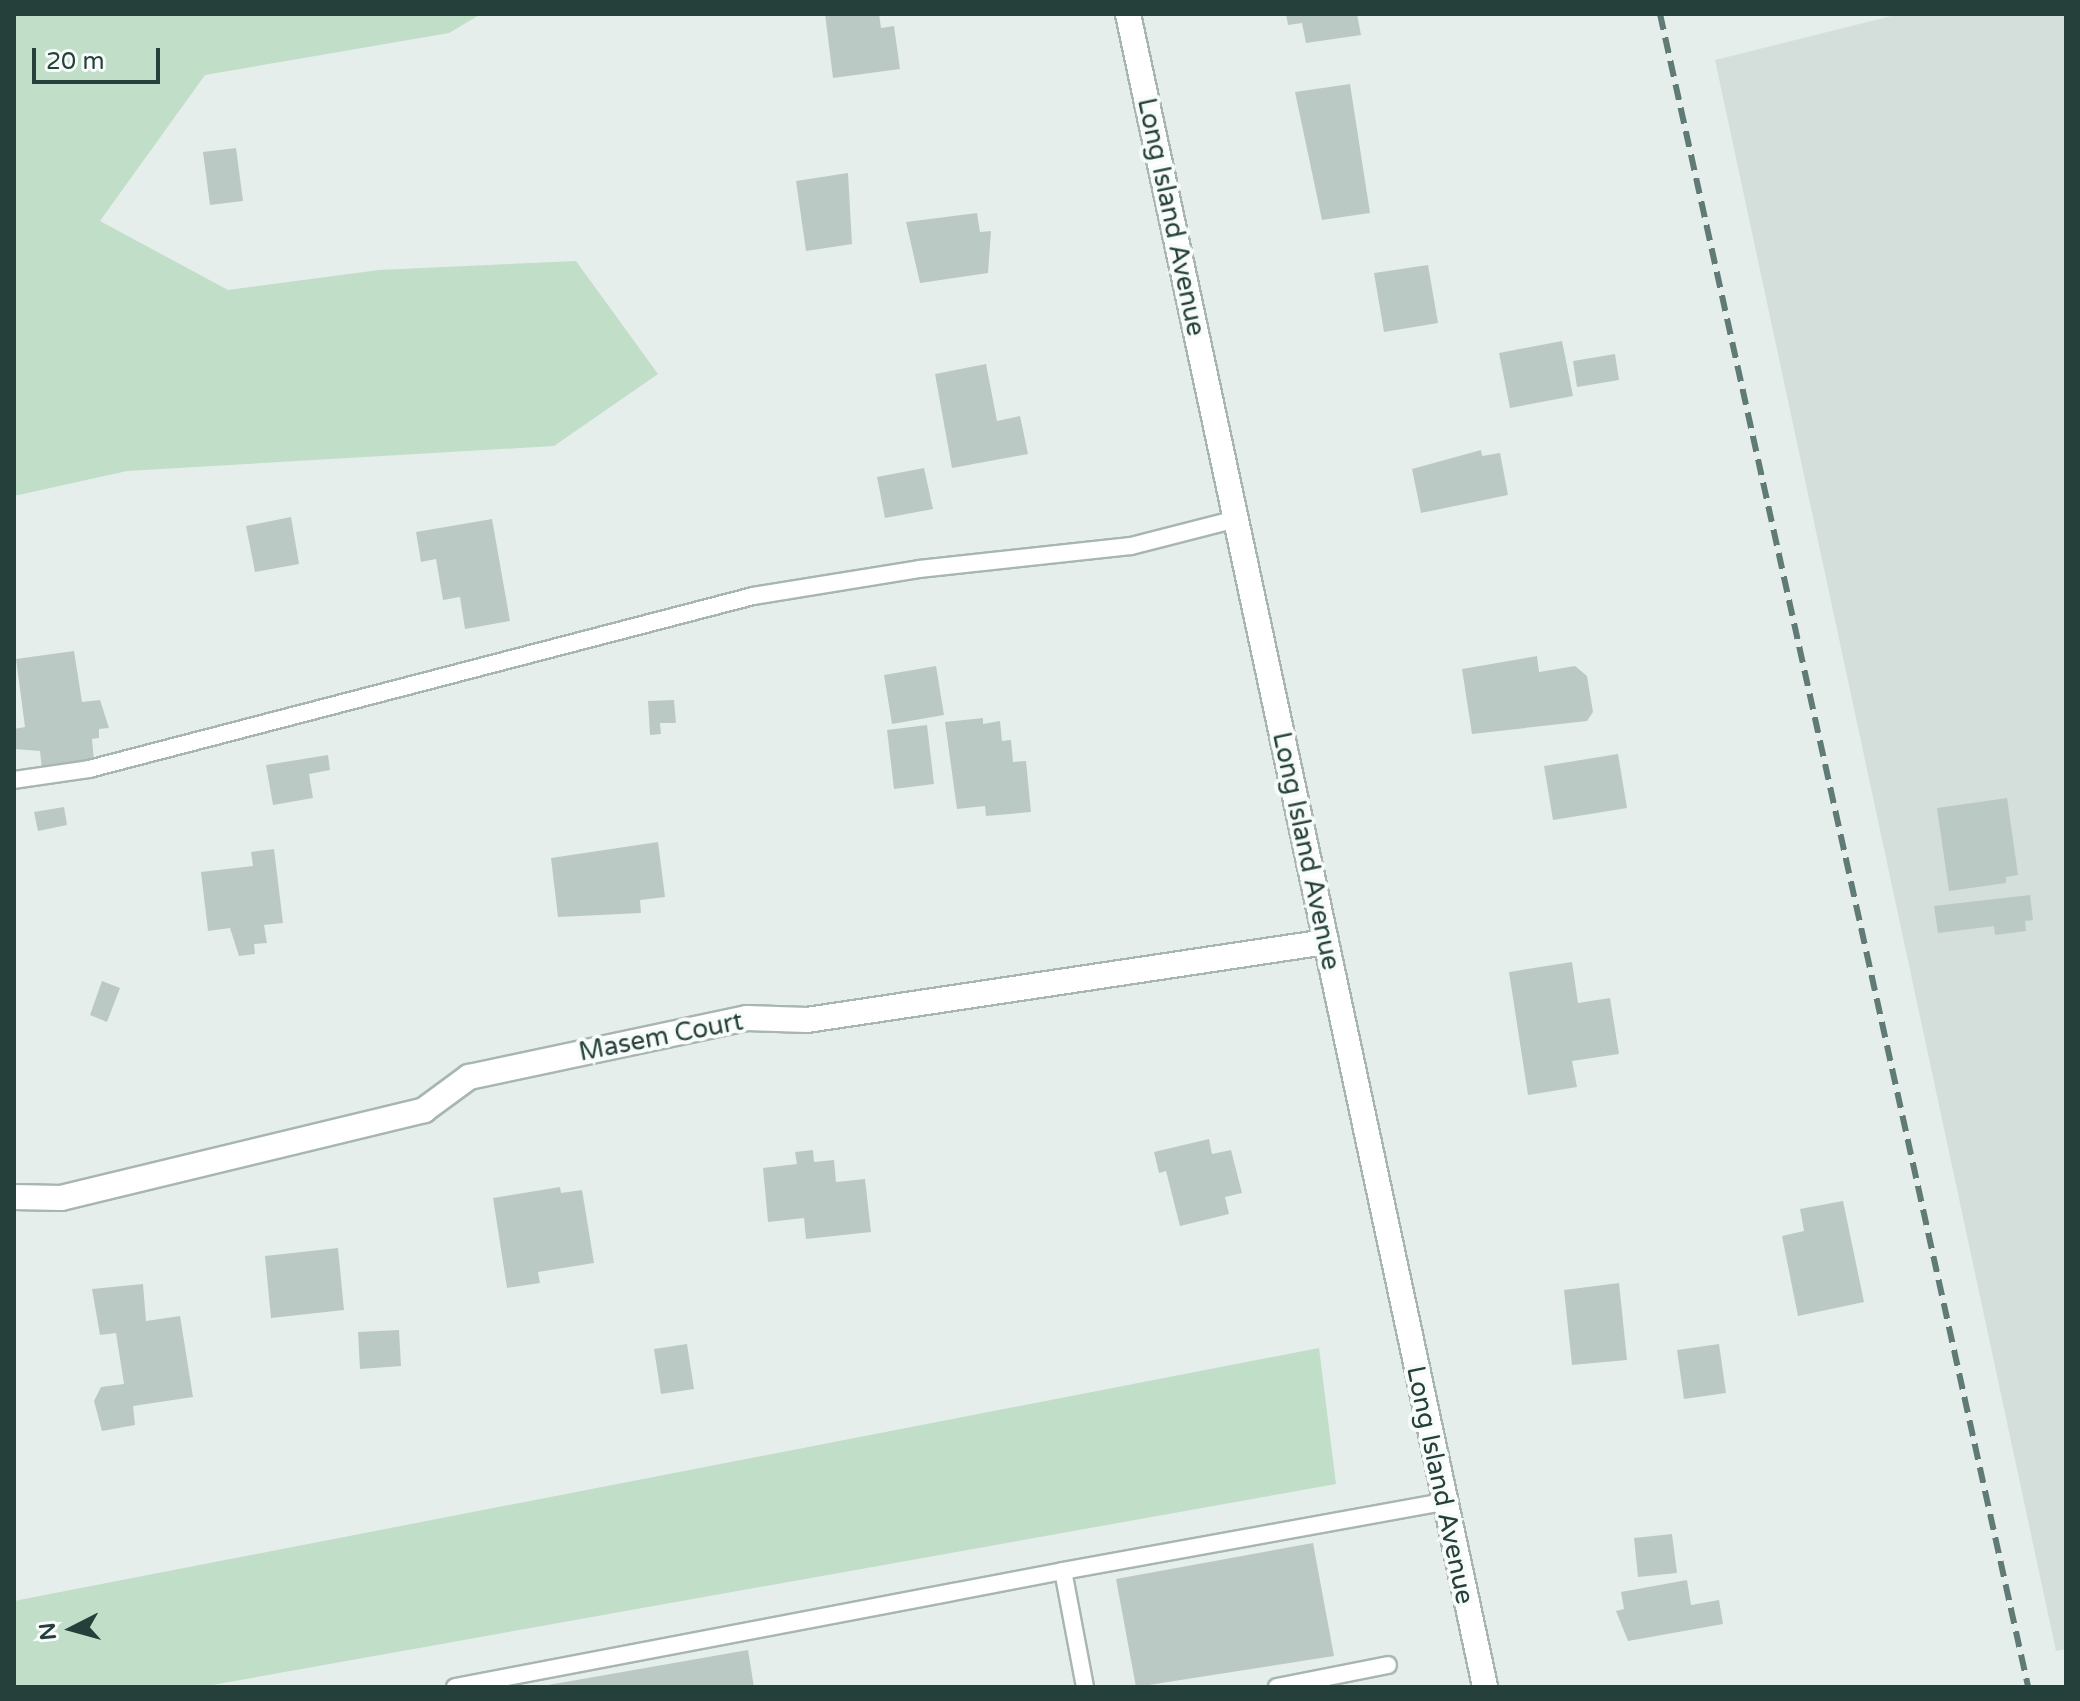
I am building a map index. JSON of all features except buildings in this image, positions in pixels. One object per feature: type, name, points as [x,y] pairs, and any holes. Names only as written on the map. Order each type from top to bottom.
[{"type":"street","name":"Long Island Avenue","points":[[1128,14],[1443,1502],[1485,1687]]},
{"type":"street","name":"Masem Court","points":[[14,1197],[61,1198],[409,1114],[469,1077],[747,1018],[807,1020],[1326,942]]},
{"type":"lane","points":[[14,780],[89,769],[753,596],[919,569],[1131,546],[1236,519]]},
{"type":"lane","points":[[455,1687],[1443,1502]]},
{"type":"lane","points":[[1063,1571],[1085,1687]]},
{"type":"lane","points":[[1277,1687],[1388,1665]]},
{"type":"shaded area","points":[[1899,14],[2066,14],[2066,1649],[2056,1651],[1715,60]]},
{"type":"green space","points":[[14,14],[481,14],[449,33],[205,75],[100,221],[228,290],[379,270],[576,261],[658,374],[554,446],[127,471],[14,496]]},
{"type":"green space","points":[[1319,1348],[1336,1484],[201,1687],[14,1687],[14,1601]]},
{"type":"railway","points":[[1660,14],[2028,1687]]}]
